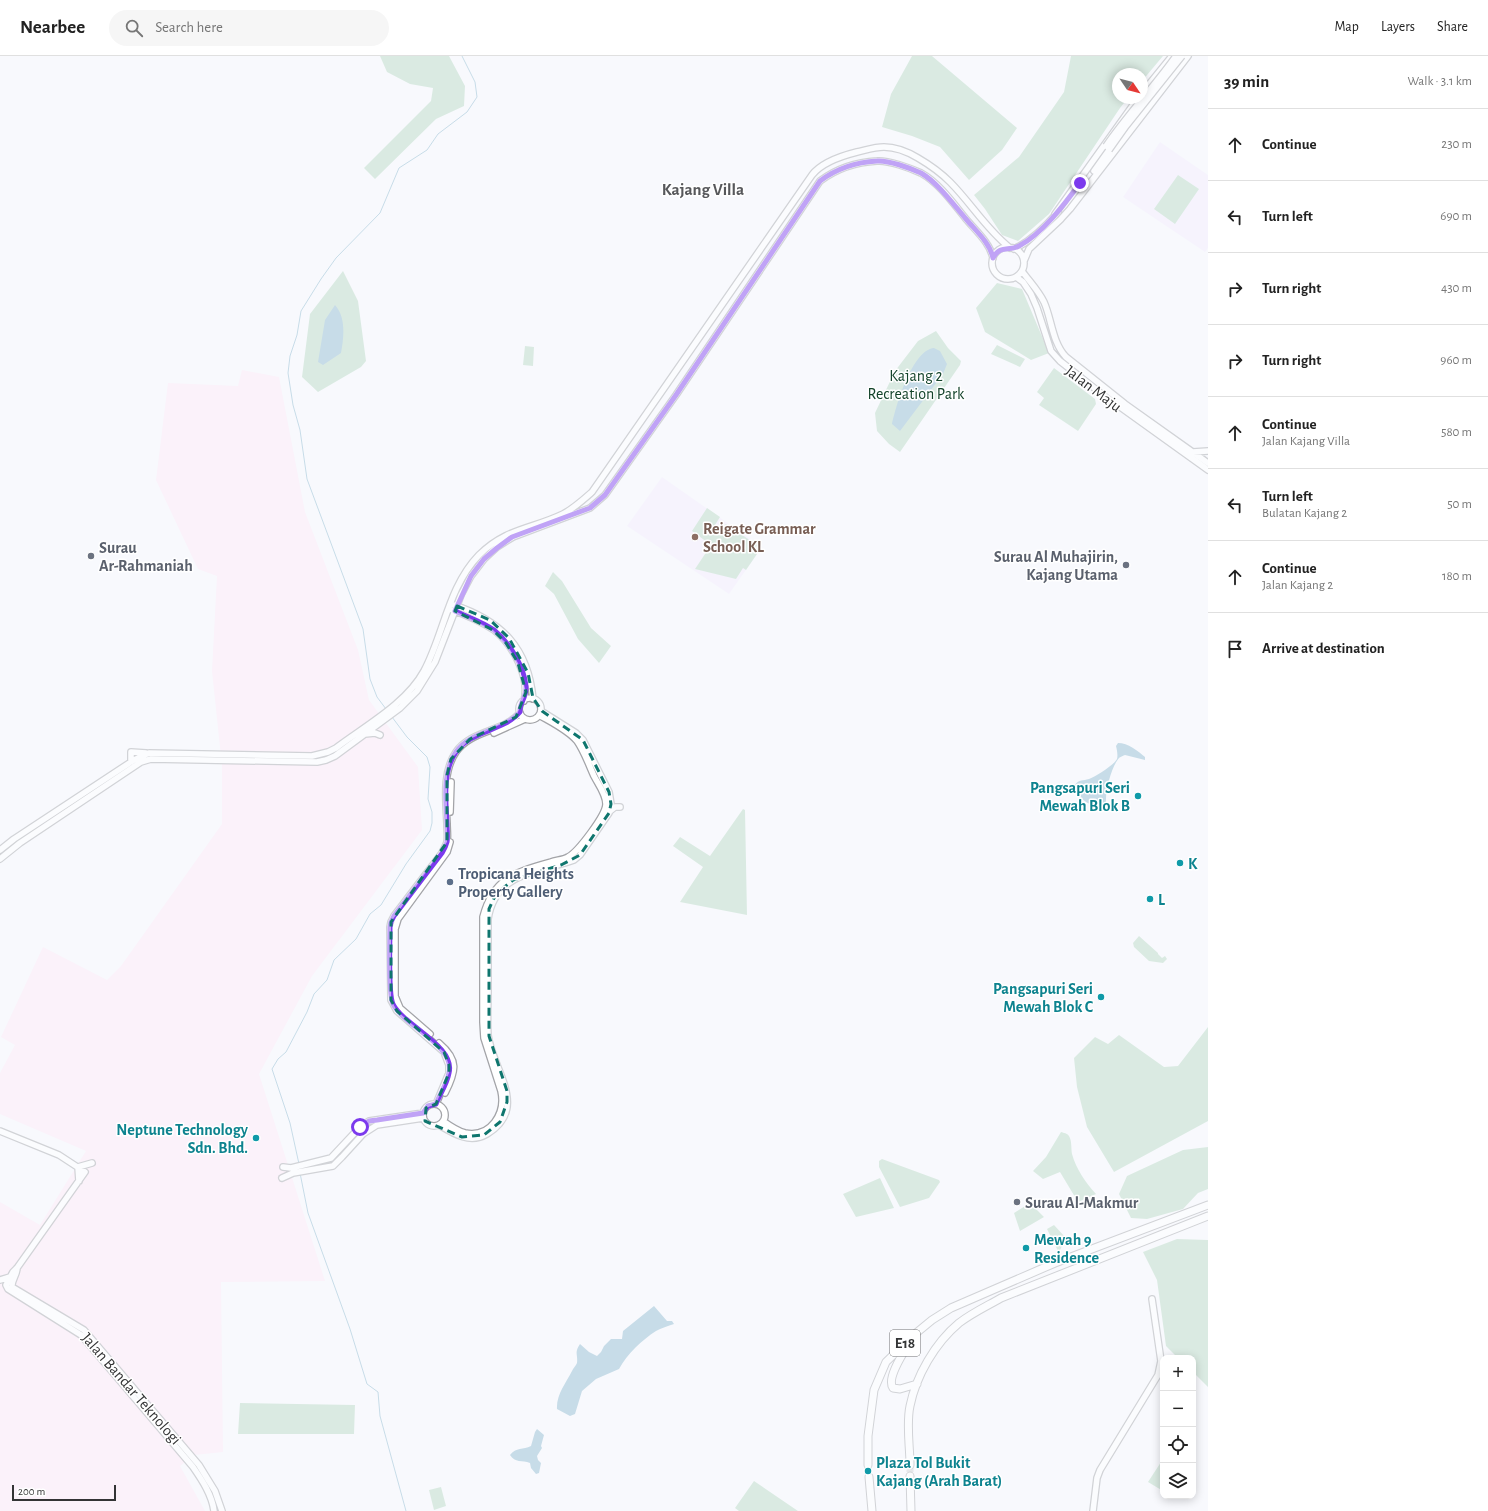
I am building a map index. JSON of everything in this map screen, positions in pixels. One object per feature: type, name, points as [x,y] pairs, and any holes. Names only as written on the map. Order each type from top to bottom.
[{"type":"highway","name":"E18","points":[[868,1465],[868,1436],[874,1390],[886,1362],[914,1334],[932,1320],[951,1308],[1072,1256],[1208,1205]]},
{"type":"highway","name":"E18","points":[[910,1465],[909,1416],[916,1384],[930,1358],[945,1338],[959,1324],[977,1310],[1008,1296],[1208,1216]]},
{"type":"highway","points":[[914,1334],[892,1375],[891,1382],[894,1388],[897,1389],[916,1384]]},
{"type":"highway","points":[[910,1476],[911,1511]]},
{"type":"highway","points":[[869,1477],[872,1511]]},
{"type":"street","points":[[1148,86],[1172,56]]},
{"type":"street","points":[[1059,221],[1108,148],[1122,123],[1162,76],[1176,56]]},
{"type":"street","points":[[993,258],[1000,250],[1012,248],[1024,243],[1055,214],[1067,201],[1182,56]]},
{"type":"street","points":[[0,850],[14,839],[131,762],[149,753],[312,756],[328,752],[336,748],[380,719],[417,691],[432,668],[441,649],[461,595],[471,576],[484,559],[512,537],[590,508],[605,495],[676,395],[820,181],[835,171],[878,160],[900,165],[922,173],[943,191],[990,247],[993,258],[993,267],[999,276],[1009,279],[1016,277],[1022,271],[1029,249],[1070,210],[1188,56]]},
{"type":"street","points":[[1163,68],[1168,65],[1171,66],[1173,71],[1172,75]]},
{"type":"street","points":[[1055,214],[1134,104]]},
{"type":"street","points":[[398,706],[424,672],[436,646],[456,589],[478,556],[493,542],[510,533],[563,514],[592,492],[814,172],[824,164],[834,159],[854,153],[884,147],[897,148],[908,152],[929,164],[950,182],[999,239],[1018,251],[1024,261]]},
{"type":"street","name":"Jalan Maju","points":[[1022,271],[1044,301],[1049,314],[1055,340],[1066,357],[1125,404],[1206,461]]},
{"type":"street","name":"Jalan Maju","points":[[1016,277],[1023,282],[1031,294],[1051,351],[1060,361],[1098,391],[1208,469]]},
{"type":"street","points":[[1193,452],[1208,451]]},
{"type":"street","points":[[1191,458],[1206,461],[1208,469]]},
{"type":"street","points":[[461,595],[466,613]]},
{"type":"street","points":[[437,1105],[450,1073],[450,1065],[440,1048],[397,1011],[391,1000],[391,922],[442,853],[447,842],[447,775],[451,759],[462,744],[516,717],[520,712],[526,692],[526,684],[518,663],[506,643],[493,630],[466,613],[449,606]]},
{"type":"street","points":[[451,621],[466,613],[490,620],[499,627],[513,643],[523,660],[531,683],[533,699]]},
{"type":"street","points":[[437,1105],[453,1077],[454,1062],[445,1048],[405,1013],[397,1002],[395,989],[396,924],[450,846],[451,773],[456,758],[466,746],[473,741],[525,719],[535,719],[540,713],[539,703],[533,699],[524,701]]},
{"type":"street","points":[[520,712],[525,719]]},
{"type":"street","points":[[540,713],[576,733],[583,740],[609,792],[611,804],[609,813]]},
{"type":"street","points":[[441,1123],[467,1133],[479,1132],[492,1125],[499,1116],[502,1106],[501,1091],[484,1038],[482,1022],[483,917],[486,904],[490,896],[501,883],[512,875],[534,867],[568,858],[577,851],[602,815],[606,806],[603,792],[576,740],[540,713]]},
{"type":"street","points":[[364,734],[380,734],[380,719]]},
{"type":"street","points":[[0,859],[20,843],[142,762],[151,759],[317,762],[335,756],[364,734],[380,719]]},
{"type":"street","points":[[441,1123],[453,1134],[462,1138],[475,1138],[494,1130],[500,1122],[508,1102],[507,1091],[488,1036],[488,919],[492,902],[504,886],[523,875],[574,860],[580,855],[609,813],[615,807],[620,807]]},
{"type":"street","points":[[14,839],[20,843]]},
{"type":"street","points":[[437,1105],[441,1107],[445,1114],[441,1123],[434,1126],[430,1125],[423,1116],[428,1106],[437,1105]]},
{"type":"street","points":[[282,1178],[292,1170],[331,1158],[360,1127],[369,1121],[423,1116]]},
{"type":"street","points":[[282,1167],[292,1170],[317,1169],[333,1166],[370,1128],[377,1125],[423,1116]]},
{"type":"street","points":[[0,1131],[59,1155],[85,1172],[10,1277],[0,1280]]},
{"type":"street","points":[[78,1167],[92,1163]]},
{"type":"street","points":[[78,1167],[79,1181]]},
{"type":"street","name":"Jalan Bandar Teknologi","points":[[17,1268],[17,1273],[12,1288],[84,1330],[199,1466],[215,1491],[222,1511]]},
{"type":"street","name":"Jalan Bandar Teknologi","points":[[10,1277],[6,1287],[12,1294],[81,1335],[193,1467],[201,1479],[213,1505],[214,1511]]},
{"type":"street","points":[[1093,1511],[1097,1478],[1100,1470],[1158,1374],[1161,1361],[1152,1299]]},
{"type":"highlighted area","points":[[457,606],[490,620],[509,638],[528,673],[533,698],[542,711],[583,740],[609,792],[611,804],[609,813],[580,855],[561,865],[513,880],[496,894],[489,909],[489,1036],[507,1091],[507,1102],[500,1122],[484,1135],[462,1137],[425,1121],[426,1108],[436,1104],[449,1073],[449,1065],[444,1052],[397,1011],[391,1000],[391,922],[447,842],[447,775],[451,759],[470,739],[516,717],[526,692],[518,663],[506,643],[493,630],[455,611]]},
{"type":"shaded area","points":[[1160,142],[1208,175],[1208,248],[1205,252],[1123,197]]},
{"type":"shaded area","points":[[242,370],[279,377],[305,512],[358,650],[369,700],[418,767],[422,830],[312,976],[259,1074],[325,1281],[221,1282],[223,1452],[194,1455],[180,1466],[205,1511],[0,1511],[0,1202],[40,1225],[86,1151],[0,1114],[0,1073],[15,1045],[1,1037],[43,947],[107,980],[121,966],[222,824],[222,766],[212,671],[217,576],[198,569],[156,480],[168,383],[238,386]]},
{"type":"shaded area","name":"Reigate Grammar School KL","points":[[662,477],[762,547],[729,594],[627,526]]},
{"type":"green space","points":[[380,56],[449,56],[465,86],[464,106],[436,119],[375,179],[364,168],[431,101],[433,88],[410,84],[387,72]]},
{"type":"green space","points":[[912,56],[932,56],[1017,128],[1002,150],[969,180],[940,147],[912,136],[882,127],[891,94]]},
{"type":"green space","points":[[1071,56],[1163,56],[1148,74],[1148,68],[1112,68],[1112,104],[1123,104],[1049,214],[1018,241],[1002,235],[974,195],[1019,157],[1064,92]]},
{"type":"green space","points":[[1178,175],[1199,189],[1175,224],[1154,209]]},
{"type":"green space","points":[[343,271],[358,301],[366,361],[361,367],[318,392],[302,377],[310,314]]},
{"type":"green space","points":[[997,283],[1022,289],[1049,353],[1031,360],[985,332],[976,308]]},
{"type":"green space","name":"Kajang 2 Recreation Park","points":[[936,331],[948,348],[961,361],[960,365],[900,452],[889,444],[877,431],[875,413],[895,371],[918,341]]},
{"type":"green space","points":[[997,345],[1025,359],[1020,367],[991,354]]},
{"type":"green space","points":[[525,346],[534,347],[533,366],[523,365]]},
{"type":"green space","points":[[1054,368],[1095,399],[1096,404],[1078,431],[1039,405],[1044,398],[1037,392]]},
{"type":"green space","points":[[707,508],[720,517],[715,525],[721,529],[726,524],[757,545],[753,552],[757,554],[746,570],[743,568],[736,579],[695,569],[711,545],[692,531]]},
{"type":"green space","points":[[553,572],[562,581],[591,628],[611,646],[599,663],[578,639],[554,594],[545,586]]},
{"type":"green space","points":[[743,809],[745,810],[747,915],[680,902],[703,867],[673,846],[680,837],[710,856]]},
{"type":"green space","points":[[1139,936],[1162,958],[1165,956],[1167,959],[1163,963],[1149,961],[1134,947],[1133,943]]},
{"type":"green space","points":[[1208,1027],[1208,1121],[1114,1172],[1087,1127],[1077,1087],[1074,1058],[1095,1037],[1108,1044],[1119,1035],[1164,1067],[1178,1066]]},
{"type":"green space","points":[[1061,1132],[1069,1136],[1072,1154],[1076,1165],[1096,1194],[1078,1202],[1060,1172],[1043,1179],[1033,1171],[1046,1157]]},
{"type":"green space","points":[[1208,1147],[1208,1189],[1198,1193],[1183,1209],[1147,1219],[1131,1218],[1119,1194],[1127,1176],[1183,1150]]},
{"type":"green space","points":[[882,1159],[939,1180],[940,1182],[929,1198],[900,1207],[879,1167],[879,1161]]},
{"type":"green space","points":[[880,1178],[894,1208],[856,1217],[843,1194]]},
{"type":"green space","points":[[1030,1203],[1044,1217],[1020,1231],[1014,1213]]},
{"type":"green space","points":[[1054,1225],[1066,1238],[1058,1251],[1047,1229]]},
{"type":"green space","points":[[1177,1239],[1208,1240],[1208,1387],[1196,1375],[1196,1355],[1175,1355],[1166,1346],[1157,1280],[1143,1252]]},
{"type":"green space","points":[[240,1403],[355,1405],[354,1434],[238,1434]]},
{"type":"green space","points":[[1160,1464],[1160,1489],[1148,1482]]},
{"type":"green space","points":[[754,1481],[798,1511],[739,1511],[735,1508]]},
{"type":"green space","points":[[441,1487],[446,1506],[434,1510],[429,1490]]},
{"type":"water","points":[[335,305],[339,310],[343,321],[341,353],[323,365],[318,362],[325,320]]},
{"type":"water","points":[[934,348],[940,351],[947,364],[943,374],[900,431],[892,424],[906,380],[919,358],[926,351]]},
{"type":"water","points":[[1118,743],[1125,744],[1133,748],[1145,757],[1145,760],[1125,755],[1119,758],[1113,768],[1108,782],[1106,797],[1107,808],[1100,808],[1084,801],[1079,795],[1075,785],[1080,781],[1095,776],[1115,762],[1117,759],[1116,746]]},
{"type":"water","points":[[654,1306],[667,1321],[672,1321],[674,1324],[656,1331],[640,1343],[622,1363],[619,1369],[596,1379],[582,1391],[575,1414],[570,1416],[557,1409],[558,1399],[562,1389],[577,1363],[577,1352],[580,1344],[589,1352],[597,1356],[611,1339],[622,1339],[623,1331]]},
{"type":"water","points":[[537,1429],[544,1435],[541,1446],[542,1448],[537,1456],[541,1463],[539,1473],[536,1474],[531,1468],[530,1463],[516,1460],[510,1455],[512,1452],[531,1446]]},
{"type":"waterway","points":[[386,709],[377,697],[370,679],[363,629],[307,479],[300,430],[293,405],[288,373],[290,356],[297,335],[301,311],[321,279],[336,258],[380,213],[399,168],[427,150],[438,134],[467,112],[477,97],[475,82],[462,56]]},
{"type":"waterway","points":[[299,1164],[290,1123],[272,1069],[278,1059],[286,1052],[307,1012],[314,994],[327,980],[334,960],[356,939],[370,914],[381,905],[406,864],[430,831],[432,823],[432,812],[428,799],[430,767],[427,757],[407,737],[392,717]]},
{"type":"waterway","points":[[300,1173],[308,1213],[350,1329],[367,1384],[378,1392],[380,1416],[406,1511]]},
{"type":"tunnel","points":[[868,1465],[869,1477]]},
{"type":"tunnel","points":[[910,1465],[910,1476]]},
{"type":"place","name":"Reigate Grammar School KL","points":[[695,537]]},
{"type":"place","name":"Surau Ar-Rahmaniah","points":[[91,556]]},
{"type":"place","name":"Surau Al Muhajirin, Kajang Utama","points":[[1126,565]]},
{"type":"place","name":"Pangsapuri Seri Mewah Blok B","points":[[1138,796]]},
{"type":"place","name":"K","points":[[1180,863]]},
{"type":"place","name":"Tropicana Heights Property Gallery","points":[[450,882]]},
{"type":"place","name":"L","points":[[1150,899]]},
{"type":"place","name":"Pangsapuri Seri Mewah Blok C","points":[[1101,997]]},
{"type":"place","name":"Neptune Technology Sdn. Bhd.","points":[[256,1138]]},
{"type":"place","name":"Surau Al-Makmur","points":[[1017,1202]]},
{"type":"place","name":"Mewah 9 Residence","points":[[1026,1248]]},
{"type":"place","name":"Plaza Tol Bukit Kajang (Arah Barat)","points":[[868,1471]]},
{"type":"district","name":"Kajang Villa","points":[[703,189]]},
{"type":"route","points":[[360,1127],[369,1121],[423,1113],[428,1106],[436,1104],[450,1073],[450,1065],[444,1052],[397,1011],[391,1000],[390,927],[394,916],[442,853],[447,842],[447,775],[451,759],[462,744],[479,734],[495,729],[516,717],[520,712],[521,704],[524,701],[526,684],[518,663],[506,643],[493,630],[455,611],[471,576],[484,559],[512,537],[590,508],[605,495],[676,395],[820,181],[828,174],[859,164],[878,160],[900,165],[922,173],[943,191],[990,247],[993,258],[1000,250],[1019,246],[1036,234],[1067,201],[1080,183]]}]
